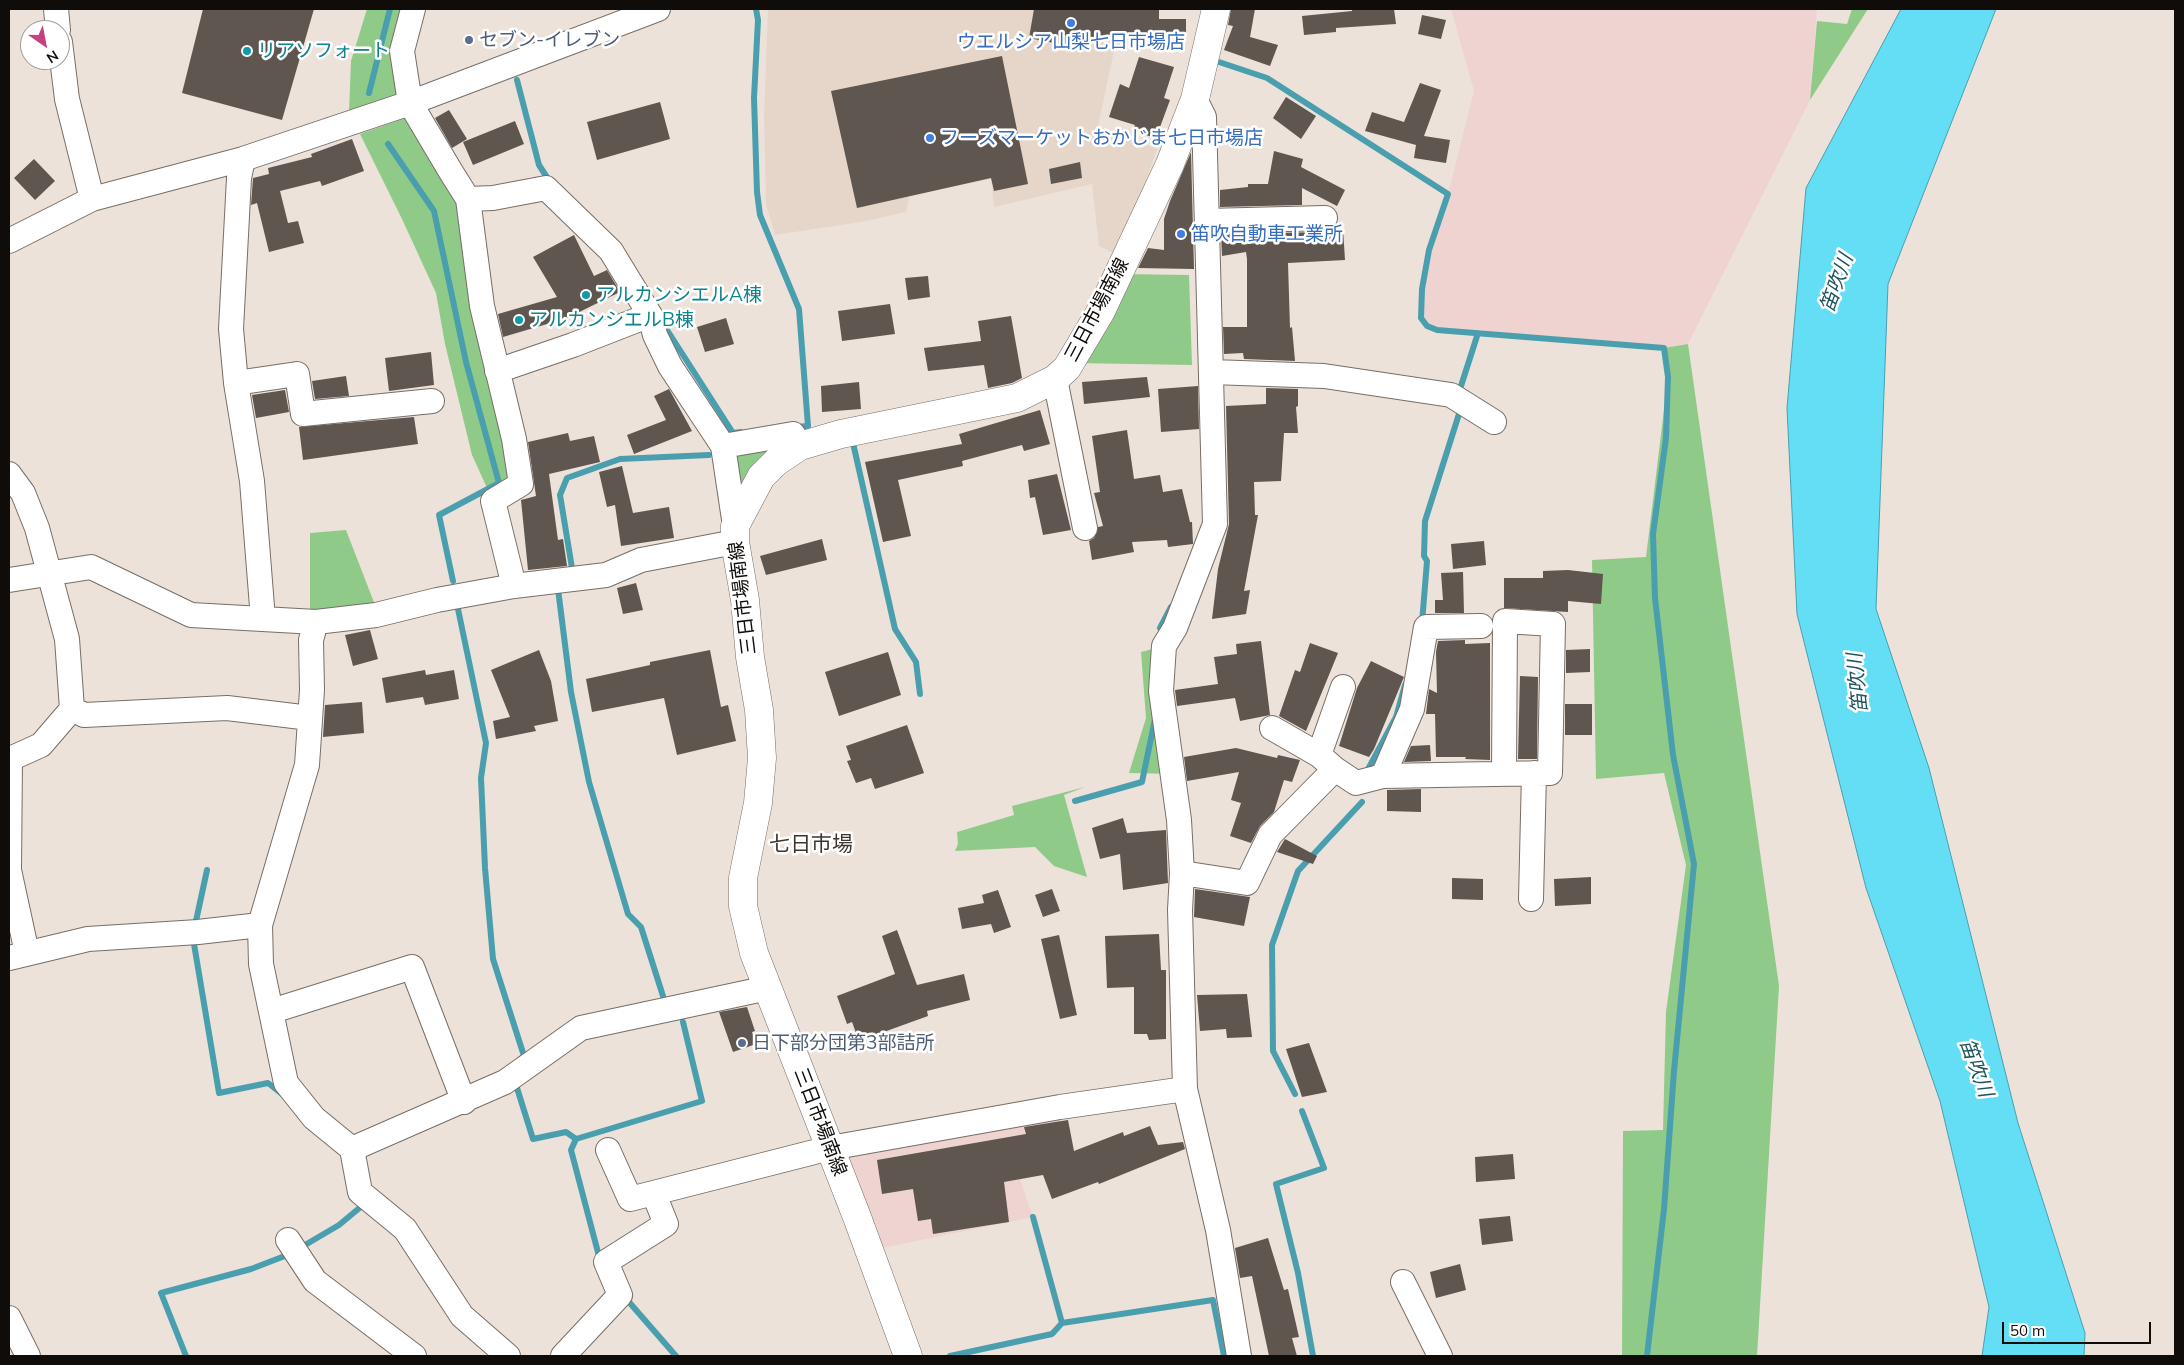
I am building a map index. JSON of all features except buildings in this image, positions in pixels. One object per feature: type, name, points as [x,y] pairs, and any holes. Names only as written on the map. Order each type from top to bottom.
[{"type":"main road","name":"三日市場南線","points":[[908,1356],[754,953],[743,906],[743,878],[758,803],[762,758],[759,710],[750,657],[745,600],[735,534],[761,478],[776,462],[800,446],[841,434],[1017,398],[1055,379],[1068,368],[1101,311],[1170,164],[1195,99],[1216,9]]},
{"type":"street","points":[[413,9],[402,51],[410,103],[468,199],[482,306],[514,439],[521,484],[493,501],[514,586]]},
{"type":"street","points":[[9,241],[92,199],[243,159],[410,103],[658,9]]},
{"type":"street","points":[[63,70],[67,99],[92,199]]},
{"type":"street","points":[[1195,99],[1204,117],[1215,524],[1175,628],[1164,646],[1161,691],[1179,820],[1182,873],[1180,910],[1183,951],[1185,1088],[1218,1230],[1239,1356]]},
{"type":"street","points":[[243,159],[240,178],[231,329],[236,383],[252,481],[262,619]]},
{"type":"street","points":[[9,580],[91,567],[191,614],[316,622],[376,614],[437,600],[514,586],[606,575],[641,560],[735,534],[724,446],[670,366],[655,335],[650,315],[611,251],[546,188],[493,198],[468,199]]},
{"type":"street","points":[[1206,221],[1325,218]]},
{"type":"street","points":[[497,371],[573,345],[650,315]]},
{"type":"street","points":[[1212,372],[1324,376],[1451,395],[1494,422]]},
{"type":"street","points":[[236,383],[297,374],[303,414],[432,401]]},
{"type":"street","points":[[1055,379],[1085,528]]},
{"type":"street","points":[[724,446],[793,434],[800,446]]},
{"type":"street","points":[[9,474],[23,493],[37,528],[67,639],[72,709],[41,745],[10,759],[9,870],[18,955],[88,938],[198,932],[260,925]]},
{"type":"street","points":[[1272,728],[1327,762],[1356,783],[1383,776],[1504,772],[1550,773],[1553,624],[1505,621],[1504,772]]},
{"type":"street","points":[[316,622],[311,640],[307,765],[260,925],[261,964],[286,1083],[314,1118],[352,1149],[360,1192],[405,1229],[462,1316],[508,1356]]},
{"type":"street","points":[[1383,776],[1412,708],[1426,627],[1481,626]]},
{"type":"street","points":[[1182,873],[1247,884],[1270,835],[1327,762],[1343,687]]},
{"type":"street","points":[[72,709],[84,715],[227,708],[310,718]]},
{"type":"street","points":[[1531,899],[1534,773]]},
{"type":"street","points":[[272,1011],[412,967],[464,1102]]},
{"type":"street","points":[[352,1149],[422,1117],[464,1102],[505,1082],[581,1028],[768,988]]},
{"type":"street","points":[[608,1150],[630,1199],[830,1148],[1060,1107],[1185,1088]]},
{"type":"street","points":[[563,1356],[620,1295],[606,1262],[666,1224],[654,1194]]},
{"type":"street","points":[[288,1240],[314,1281],[414,1356]]},
{"type":"street","points":[[1403,1282],[1440,1356]]},
{"type":"street","points":[[11,1328],[28,1356]]},
{"type":"shaded area","points":[[768,9],[1123,9],[1098,126],[1157,149],[1119,256],[1099,246],[1092,184],[994,207],[991,179],[909,196],[906,212],[861,222],[775,235],[766,204],[764,116]]},
{"type":"shaded area","points":[[1451,9],[1817,9],[1810,100],[1688,344],[1664,348],[1437,330],[1427,326],[1421,318],[1422,289],[1429,250],[1448,194],[1474,91]]},
{"type":"shaded area","points":[[1060,1107],[1061,1136],[1016,1148],[1021,1182],[1033,1217],[877,1249],[840,1146]]},
{"type":"green space","points":[[367,9],[413,9],[402,51],[396,96],[349,111],[351,61]]},
{"type":"green space","points":[[1852,9],[1868,9],[1810,100],[1817,21],[1847,24]]},
{"type":"green space","points":[[417,114],[451,172],[521,484],[493,501],[472,455],[445,344],[436,293],[360,134]]},
{"type":"green space","points":[[1122,274],[1189,275],[1192,365],[1074,363]]},
{"type":"green space","points":[[1688,344],[1779,986],[1757,1356],[1622,1356],[1623,1131],[1663,1130],[1666,1012],[1686,865],[1664,773],[1596,779],[1592,560],[1646,557],[1668,377],[1664,348]]},
{"type":"green space","points":[[785,436],[742,497],[734,444]]},
{"type":"green space","points":[[346,530],[377,610],[310,616],[310,533]]},
{"type":"green space","points":[[1164,646],[1173,774],[1129,773],[1146,718],[1141,652]]},
{"type":"green space","points":[[1085,787],[1064,795],[1087,877],[1054,866],[1035,847],[955,851],[958,844],[957,832],[1014,815],[1012,806]]},
{"type":"water","name":"笛吹川","points":[[1901,9],[1996,9],[1888,284],[1876,609],[1929,768],[2018,1123],[2085,1333],[2084,1356],[1982,1356],[1989,1307],[1940,1101],[1866,888],[1797,614],[1787,408],[1806,188]]},
{"type":"waterway","points":[[369,93],[390,9]]},
{"type":"waterway","points":[[756,9],[758,20],[754,98],[757,192],[760,215],[799,309],[808,426],[795,427]]},
{"type":"waterway","points":[[1117,45],[1120,29]]},
{"type":"waterway","points":[[1210,59],[1267,78],[1448,194],[1429,250],[1422,289],[1421,318],[1427,326],[1437,330],[1664,348],[1668,377],[1666,438],[1653,534],[1655,598],[1673,755],[1694,864],[1674,1071],[1664,1209],[1647,1356]]},
{"type":"waterway","points":[[517,80],[539,165],[550,182]]},
{"type":"waterway","points":[[388,144],[434,211],[466,362],[499,483],[439,515],[453,581]]},
{"type":"waterway","points":[[660,319],[733,433],[741,432]]},
{"type":"waterway","points":[[1461,386],[1478,333]]},
{"type":"waterway","points":[[1422,623],[1427,561],[1424,556],[1425,521],[1459,414]]},
{"type":"waterway","points":[[853,443],[895,629],[916,662],[920,694]]},
{"type":"waterway","points":[[572,568],[560,495],[567,478],[620,459],[709,455]]},
{"type":"waterway","points":[[558,589],[571,692],[589,782],[628,914],[641,927],[663,996]]},
{"type":"waterway","points":[[1160,628],[1171,607]]},
{"type":"waterway","points":[[458,609],[486,743],[481,778],[485,868],[493,959],[524,1056],[519,1060]]},
{"type":"waterway","points":[[1366,773],[1396,717],[1405,685]]},
{"type":"waterway","points":[[1075,801],[1142,782],[1155,719]]},
{"type":"waterway","points":[[1295,1094],[1273,1051],[1272,945],[1298,871],[1362,802]]},
{"type":"waterway","points":[[196,921],[207,870]]},
{"type":"waterway","points":[[193,938],[219,1093],[268,1083],[282,1094]]},
{"type":"waterway","points":[[576,1139],[702,1101],[683,1022]]},
{"type":"waterway","points":[[517,1088],[533,1139],[566,1132],[576,1139],[571,1150],[600,1260]]},
{"type":"waterway","points":[[1302,1111],[1324,1168],[1276,1184],[1298,1273],[1313,1356]]},
{"type":"waterway","points":[[305,1245],[339,1225],[363,1205]]},
{"type":"waterway","points":[[1033,1217],[1062,1323],[1213,1300],[1224,1356]]},
{"type":"waterway","points":[[186,1356],[161,1293],[251,1269],[290,1254]]},
{"type":"waterway","points":[[629,1302],[676,1356]]},
{"type":"waterway","points":[[950,1356],[1052,1334],[1062,1323]]},
{"type":"place","name":"ウエルシア山梨七日市場店","points":[[1071,23]]},
{"type":"place","name":"セブン-イレブン","points":[[469,40]]},
{"type":"place","name":"リアソフォート","points":[[247,51]]},
{"type":"place","name":"フーズマーケットおかじま七日市場店","points":[[930,138]]},
{"type":"place","name":"笛吹自動車工業所","points":[[1181,234]]},
{"type":"place","name":"アルカンシエルA棟","points":[[586,295]]},
{"type":"place","name":"アルカンシエルB棟","points":[[519,320]]},
{"type":"place","name":"日下部分団第3部詰所","points":[[742,1043]]},
{"type":"district","name":"七日市場","points":[[811,845]]}]
